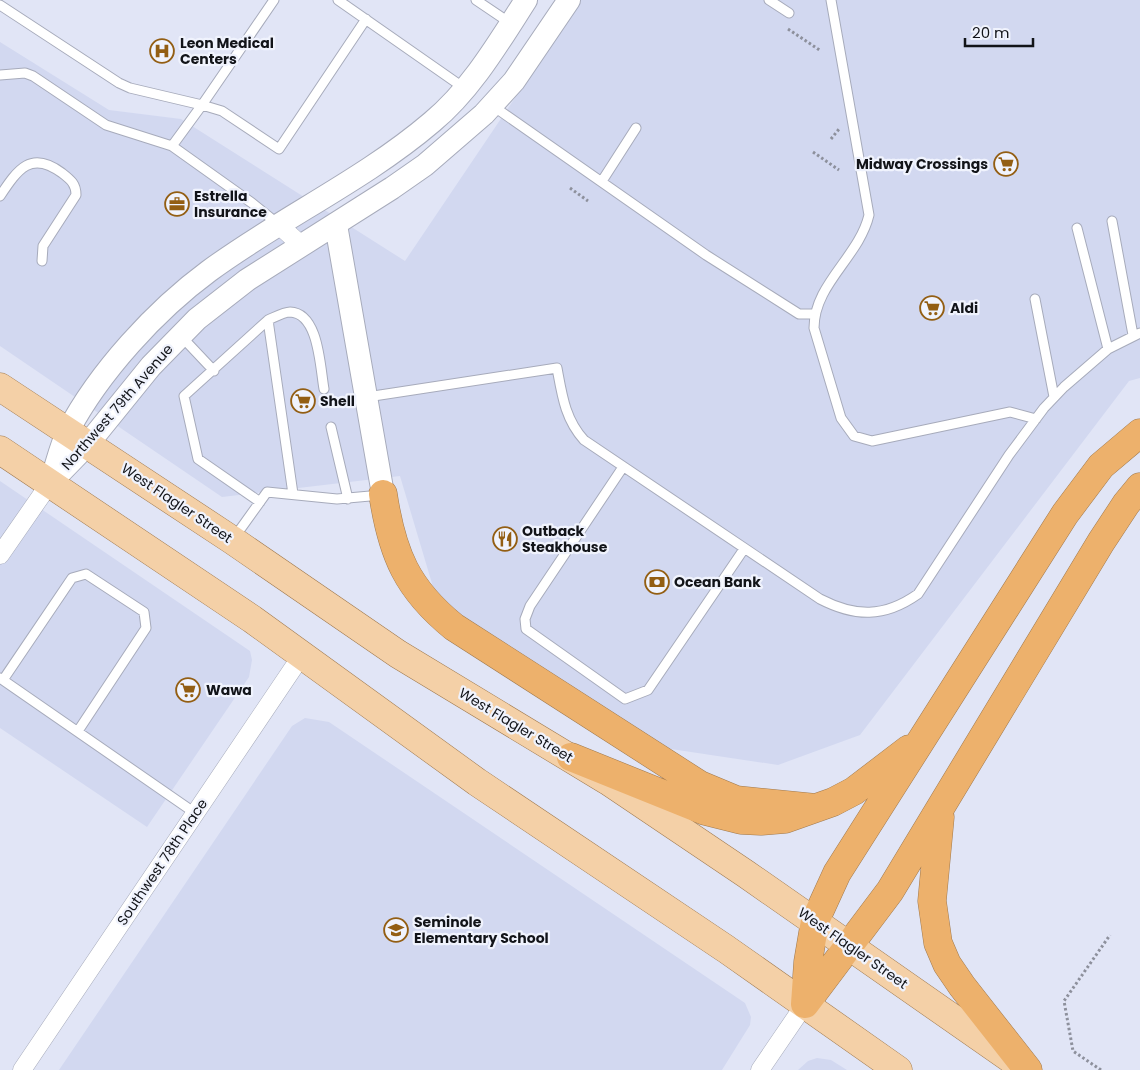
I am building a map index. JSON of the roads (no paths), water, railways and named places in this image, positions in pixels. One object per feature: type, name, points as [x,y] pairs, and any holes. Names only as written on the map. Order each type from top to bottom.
[{"type":"highway","points":[[805,1004],[808,962],[815,921],[837,873],[1065,514],[1101,466],[1140,433]]},
{"type":"highway","points":[[805,1004],[890,891],[1101,542],[1126,504],[1140,487]]},
{"type":"highway","points":[[383,494],[390,531],[403,570],[429,604],[454,627],[700,785],[736,800],[816,808]]},
{"type":"highway","points":[[571,757],[705,811],[741,820],[785,820],[854,791],[924,738]]},
{"type":"highway","points":[[940,809],[932,901],[938,942],[947,964],[962,986],[1027,1070]]},
{"type":"main road","name":"West Flagler Street","points":[[0,387],[232,540],[398,654],[571,757],[815,921],[1027,1070]]},
{"type":"main road","points":[[0,450],[302,655],[477,782],[805,1004],[898,1070]]},
{"type":"street","name":"Northwest 79th Avenue","points":[[50,483],[77,439],[110,369],[161,311],[210,270],[404,145],[434,121],[464,88],[511,24],[526,0]]},
{"type":"street","name":"Northwest 79th Avenue","points":[[77,439],[146,372],[179,335],[228,294],[425,165],[492,106],[514,81],[569,0]]},
{"type":"street","points":[[336,224],[383,494]]},
{"type":"street","points":[[279,225],[302,246]]},
{"type":"street","points":[[0,555],[50,483]]},
{"type":"street","name":"Southwest 78th Place","points":[[22,1070],[302,655]]},
{"type":"street","points":[[760,1070],[805,1004]]},
{"type":"lane","points":[[172,146],[274,0]]},
{"type":"lane","points":[[338,0],[464,88]]},
{"type":"lane","points":[[476,0],[511,24]]},
{"type":"lane","points":[[769,0],[789,13]]},
{"type":"lane","points":[[831,0],[869,215],[862,236],[823,294],[814,314],[814,328],[841,418],[848,430],[863,440],[872,442],[1010,412],[1036,419]]},
{"type":"lane","points":[[0,5],[119,83],[130,88],[222,111],[279,149],[366,19]]},
{"type":"lane","points":[[0,74],[25,73],[33,76],[106,125],[172,146],[252,203],[279,225]]},
{"type":"lane","points":[[492,106],[602,180],[706,255],[799,314],[814,314]]},
{"type":"lane","points":[[602,180],[636,128]]},
{"type":"lane","points":[[0,196],[17,173],[33,162],[49,164],[72,181],[76,187],[76,195],[43,246],[42,261]]},
{"type":"lane","points":[[367,398],[557,368],[567,416],[573,428],[584,440],[820,599],[840,609],[864,612],[884,610],[908,601],[918,594],[1009,455],[1054,397],[1108,349],[1136,334],[1112,221]]},
{"type":"lane","points":[[1077,228],[1108,349]]},
{"type":"lane","points":[[1035,299],[1054,397]]},
{"type":"lane","points":[[260,502],[198,459],[184,396],[214,371],[268,320],[288,312],[301,314],[313,329],[324,389]]},
{"type":"lane","points":[[268,320],[293,494]]},
{"type":"lane","points":[[179,335],[214,371]]},
{"type":"lane","points":[[331,427],[348,499]]},
{"type":"lane","points":[[623,467],[530,606],[525,619],[526,629],[625,699],[648,690],[744,549]]},
{"type":"lane","points":[[232,540],[267,492],[348,499],[383,494]]},
{"type":"lane","points":[[78,731],[146,628],[144,612],[86,574],[72,578],[2,679],[195,813]]},
{"type":"place","name":"Leon Medical Centers","points":[[162,51]]},
{"type":"place","name":"Midway Crossings","points":[[1006,164]]},
{"type":"place","name":"Estrella Insurance","points":[[177,204]]},
{"type":"place","name":"Aldi","points":[[932,308]]},
{"type":"place","name":"Shell","points":[[303,401]]},
{"type":"place","name":"Outback Steakhouse","points":[[505,539]]},
{"type":"place","name":"Ocean Bank","points":[[657,582]]},
{"type":"place","name":"Wawa","points":[[188,690]]},
{"type":"place","name":"Seminole Elementary School","points":[[396,930]]}]
